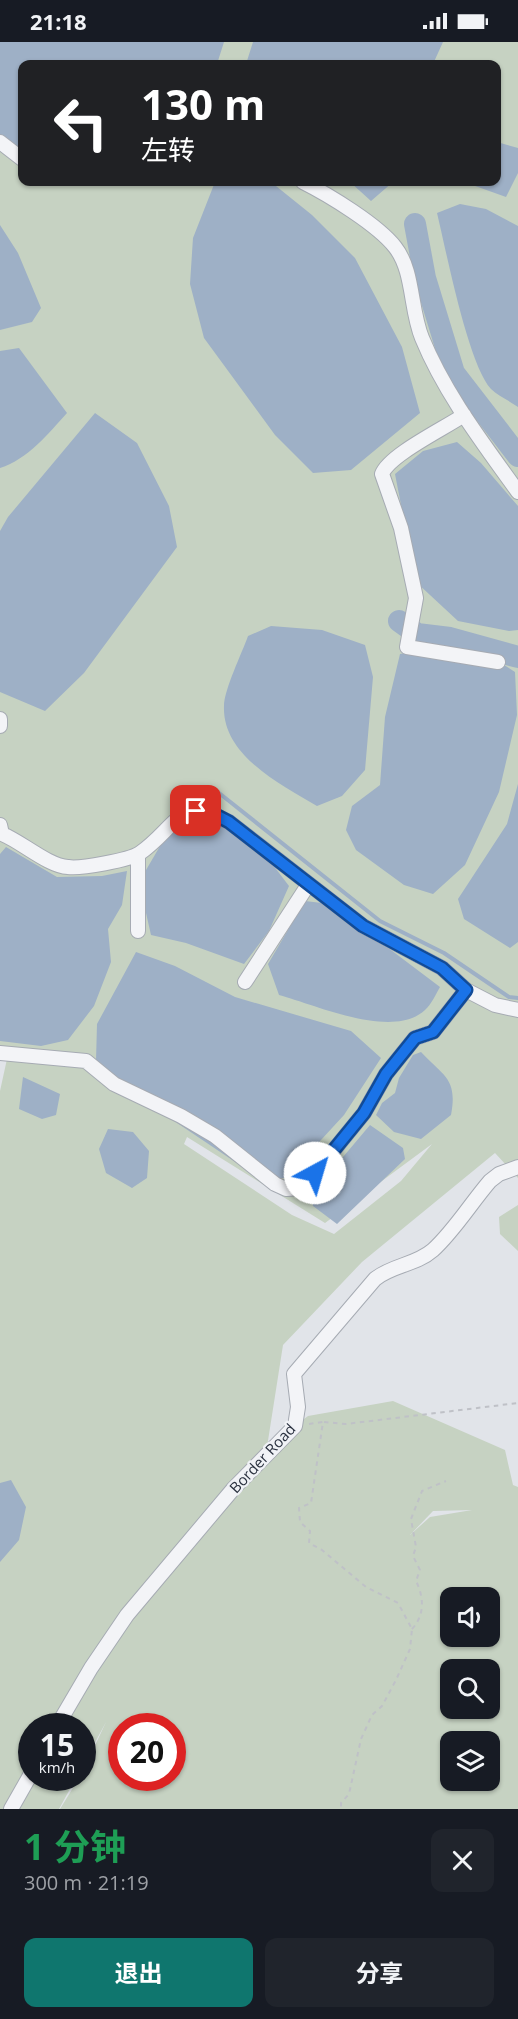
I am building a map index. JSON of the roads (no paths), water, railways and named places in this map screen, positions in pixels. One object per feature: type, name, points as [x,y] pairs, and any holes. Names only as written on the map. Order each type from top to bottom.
[{"type":"street","points":[[0,141],[18,156]]},
{"type":"street","points":[[309,186],[386,236],[398,249],[405,263],[412,308],[422,338],[464,416],[518,492]]},
{"type":"street","points":[[464,416],[395,459],[385,467],[382,474],[401,528],[416,598],[407,647],[498,662]]},
{"type":"street","points":[[0,719],[0,726]]},
{"type":"street","points":[[1,832],[65,867],[138,855],[183,814],[208,811],[229,822],[363,926],[442,968],[466,990],[495,1005],[509,1010],[518,1010]]},
{"type":"street","points":[[138,855],[138,931]]},
{"type":"street","points":[[245,982],[308,885]]},
{"type":"street","points":[[0,1053],[86,1061],[114,1084],[181,1116],[215,1136],[275,1184],[286,1189],[303,1188],[364,1113],[386,1074],[415,1038],[433,1032],[466,990]]},
{"type":"street","name":"Border Road","points":[[65,1713],[91,1668],[127,1615],[234,1488],[295,1426],[298,1407],[294,1374],[375,1279],[382,1273],[418,1259],[433,1250],[490,1181],[499,1174],[518,1167]]},
{"type":"street","points":[[11,1809],[21,1791]]},
{"type":"water","points":[[0,42],[224,42],[218,60],[18,60],[18,147],[7,146],[0,134]]},
{"type":"water","points":[[253,42],[443,42],[435,60],[247,60]]},
{"type":"water","points":[[501,143],[518,148],[518,173],[506,197],[475,186],[501,186]]},
{"type":"water","points":[[213,186],[276,186],[312,215],[355,258],[402,347],[420,413],[351,470],[313,473],[275,435],[204,338],[190,284],[193,238]]},
{"type":"water","points":[[354,186],[388,186],[371,201]]},
{"type":"water","points":[[460,204],[486,209],[518,226],[518,407],[491,389],[482,376],[466,332],[437,213]]},
{"type":"water","points":[[0,225],[18,253],[41,308],[32,322],[0,330]]},
{"type":"water","points":[[19,348],[67,413],[20,459],[0,468],[0,351]]},
{"type":"water","points":[[95,413],[137,443],[169,506],[177,547],[84,673],[45,711],[0,692],[0,531],[8,517]]},
{"type":"water","points":[[457,442],[481,463],[518,506],[518,630],[509,631],[458,621],[416,582],[395,474],[423,451]]},
{"type":"water","points":[[271,626],[322,630],[365,645],[373,677],[365,770],[342,796],[317,806],[271,778],[256,766],[243,754],[226,724],[225,699],[248,636]]},
{"type":"water","points":[[438,648],[490,656],[515,672],[517,715],[499,792],[465,865],[433,894],[404,885],[356,850],[346,830],[352,806],[380,785],[385,717],[400,654]]},
{"type":"water","points":[[518,784],[518,942],[510,948],[464,919],[458,899],[507,824]]},
{"type":"water","points":[[192,810],[257,844],[289,886],[269,931],[244,964],[186,943],[151,935],[139,882],[163,841]]},
{"type":"water","points":[[6,847],[57,877],[102,876],[127,871],[122,905],[108,929],[111,962],[94,1006],[68,1040],[41,1046],[0,1041],[0,854]]},
{"type":"water","points":[[305,901],[330,904],[440,987],[427,1008],[411,1018],[394,1022],[374,1021],[354,1018],[279,995],[268,964]]},
{"type":"water","points":[[136,952],[175,966],[235,997],[351,1031],[381,1058],[344,1115],[286,1178],[259,1178],[137,1096],[96,1061],[97,1024]]},
{"type":"water","points":[[421,1052],[447,1079],[453,1103],[451,1115],[421,1139],[394,1132],[376,1115],[382,1103],[395,1093],[399,1078],[413,1055]]},
{"type":"water","points":[[23,1077],[60,1094],[56,1115],[42,1119],[19,1109]]},
{"type":"water","points":[[370,1125],[403,1148],[405,1159],[337,1224],[313,1206],[311,1195]]},
{"type":"water","points":[[108,1129],[133,1132],[149,1151],[147,1178],[132,1188],[106,1173],[99,1149]]},
{"type":"water","points":[[11,1480],[26,1507],[19,1540],[0,1562],[0,1483]]},
{"type":"waterway","points":[[415,224],[425,278],[454,373],[518,456]]},
{"type":"waterway","points":[[399,621],[417,634],[450,638],[518,657]]},
{"type":"waterway","points":[[219,793],[380,921],[444,953],[509,997],[518,998]]}]
